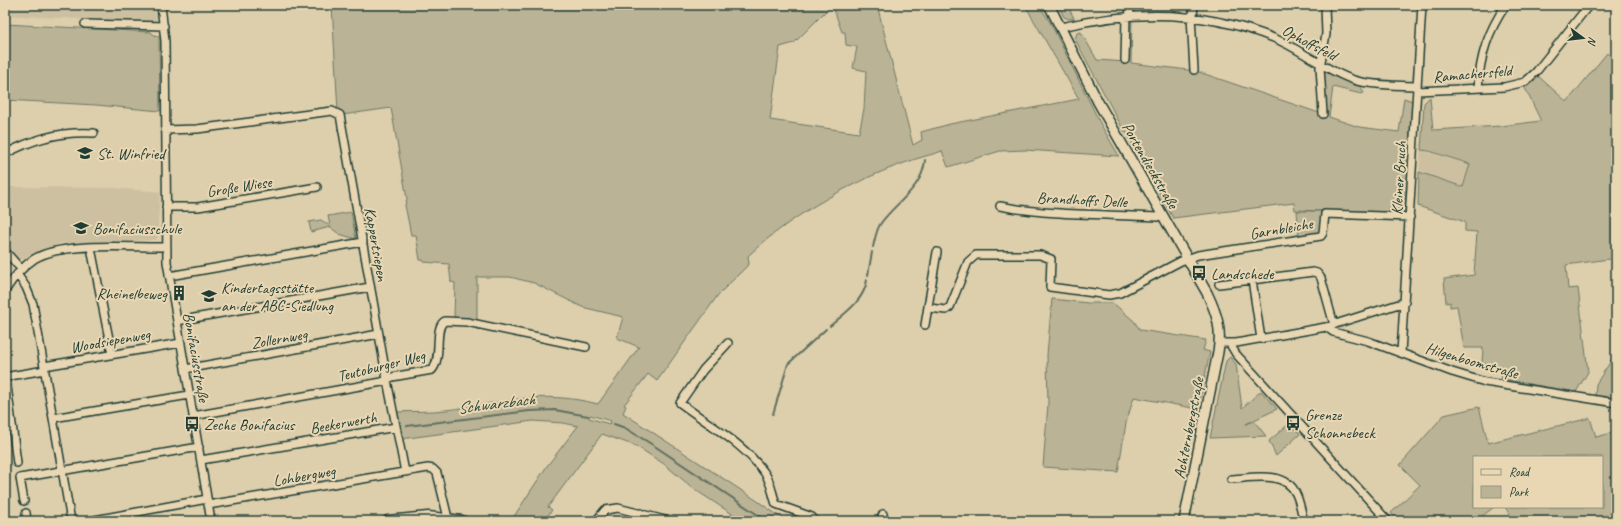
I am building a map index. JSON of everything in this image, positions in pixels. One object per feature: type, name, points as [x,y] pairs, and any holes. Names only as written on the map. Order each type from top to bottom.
[{"type":"main road","points":[[388,521],[442,519],[462,521]]},
{"type":"street","name":"Bonifaciusstraße","points":[[161,5],[164,26],[166,247],[169,276],[180,343],[211,521]]},
{"type":"street","name":"Portendieckstraße","points":[[1049,5],[1098,102],[1214,307],[1220,324],[1220,342]]},
{"type":"street","points":[[1125,60],[1130,5]]},
{"type":"street","points":[[1194,5],[1192,16],[1194,70]]},
{"type":"street","points":[[1323,114],[1320,62],[1326,34],[1325,5]]},
{"type":"street","name":"Kleiner Bruch","points":[[1401,353],[1422,5]]},
{"type":"street","points":[[1478,88],[1479,68],[1484,46],[1493,26],[1506,5]]},
{"type":"street","name":"Ramachersfeld","points":[[1417,88],[1478,88],[1514,86],[1525,82],[1536,72],[1590,5]]},
{"type":"street","name":"Ophoffsfeld","points":[[1061,27],[1128,16],[1161,14],[1192,16],[1257,32],[1289,45],[1354,80],[1417,88]]},
{"type":"street","points":[[85,24],[164,26]]},
{"type":"street","name":"Kappertsiepen","points":[[165,130],[197,129],[336,111],[340,115],[370,287],[405,472]]},
{"type":"street","points":[[5,154],[30,142],[57,135],[94,133]]},
{"type":"street","name":"Große Wiese","points":[[166,207],[198,207],[317,187]]},
{"type":"street","name":"Brandhoffs Delle","points":[[1000,206],[1026,210],[1057,212],[1157,217],[1162,215]]},
{"type":"street","name":"Garnbleiche","points":[[1188,259],[1198,255],[1321,236],[1325,214],[1410,218]]},
{"type":"street","points":[[169,276],[362,242]]},
{"type":"street","points":[[5,291],[19,271],[36,258],[51,252],[65,249],[166,247]]},
{"type":"street","points":[[91,248],[112,354]]},
{"type":"street","points":[[5,251],[19,271],[34,304],[71,521]]},
{"type":"street","points":[[925,325],[937,252]]},
{"type":"street","points":[[929,308],[946,310],[950,307],[968,262],[976,255],[1047,256],[1051,260],[1052,264],[1050,287],[1109,295],[1120,293],[1188,259]]},
{"type":"street","points":[[1219,284],[1313,272],[1317,273],[1321,278],[1334,325]]},
{"type":"street","points":[[1252,280],[1261,339]]},
{"type":"street","points":[[177,321],[370,287]]},
{"type":"street","points":[[1220,342],[1230,344],[1326,327],[1405,302]]},
{"type":"street","name":"Teutoburger Weg","points":[[193,416],[387,380],[432,370],[437,361],[440,327],[445,321],[467,322],[586,347]]},
{"type":"street","name":"Hilgenboomstraße","points":[[1326,327],[1333,332],[1368,340],[1452,372],[1485,382],[1616,403]]},
{"type":"street","name":"Zollernweg","points":[[185,369],[379,334]]},
{"type":"street","name":"Achternbergstraße","points":[[1184,521],[1220,342]]},
{"type":"street","name":"Woodsiepenweg","points":[[17,463],[6,378],[112,354],[180,343]]},
{"type":"street","points":[[728,343],[703,370],[680,403],[743,449],[755,461],[765,472],[776,504],[812,517],[815,521]]},
{"type":"street","points":[[1230,344],[1236,354],[1388,521]]},
{"type":"street","points":[[53,418],[189,395]]},
{"type":"street","name":"Beekerwerth","points":[[201,460],[396,427]]},
{"type":"street","points":[[24,501],[20,478],[199,446]]},
{"type":"street","points":[[405,472],[433,468],[440,481],[442,519]]},
{"type":"street","name":"Lohbergweg","points":[[89,521],[405,472]]},
{"type":"street","points":[[1231,479],[1272,477],[1286,483],[1296,493],[1304,521]]},
{"type":"street","points":[[596,521],[600,515],[608,509],[618,508],[669,521]]},
{"type":"street","points":[[26,513],[27,521]]},
{"type":"street","points":[[638,521],[640,513]]},
{"type":"shaded area","points":[[5,5],[159,5],[160,9],[156,20],[151,23],[5,15]]},
{"type":"shaded area","points":[[1421,150],[1470,164],[1463,187],[1419,172]]},
{"type":"shaded area","name":"Bonifaciusschule","points":[[5,187],[113,188],[160,192],[157,239],[61,243],[34,253],[24,259],[19,259],[14,257],[5,247]]},
{"type":"green space","points":[[332,5],[832,5],[794,43],[780,47],[770,120],[859,133],[864,109],[866,71],[853,68],[857,47],[846,45],[845,32],[842,32],[834,10],[840,5],[877,5],[913,145],[922,140],[921,132],[950,124],[1079,99],[1025,5],[1039,5],[1050,22],[1100,123],[1119,156],[1025,150],[1000,151],[948,167],[942,151],[871,176],[826,199],[785,226],[748,256],[749,264],[718,295],[657,381],[648,374],[624,405],[626,406],[623,413],[786,521],[743,521],[694,489],[664,464],[636,446],[602,434],[548,507],[552,510],[546,518],[541,515],[537,521],[511,521],[547,466],[578,426],[563,423],[533,421],[401,439],[397,412],[440,411],[539,397],[577,400],[598,404],[639,347],[617,338],[623,317],[582,307],[534,283],[510,277],[477,277],[477,321],[454,318],[455,283],[451,282],[449,264],[424,262],[423,260],[420,260],[416,235],[411,235],[405,205],[407,199],[391,108],[342,115],[338,112]],"holes":[[[590,415],[611,421],[609,424],[589,418]]]},
{"type":"green space","points":[[1058,5],[1067,5],[1074,18],[1069,19],[1064,17]]},
{"type":"green space","points":[[1127,19],[1132,19],[1131,63],[1196,71],[1325,115],[1321,67],[1346,81],[1360,86],[1364,93],[1361,94],[1333,87],[1329,117],[1359,127],[1399,132],[1404,98],[1415,102],[1411,171],[1406,191],[1405,214],[1295,210],[1294,203],[1173,218],[1126,132],[1124,131],[1075,39],[1077,33],[1081,32],[1097,60],[1126,62]]},
{"type":"green space","points":[[5,24],[151,32],[154,35],[159,36],[160,111],[96,105],[5,100]]},
{"type":"green space","points":[[1607,53],[1613,58],[1616,58],[1616,258],[1566,265],[1568,289],[1578,288],[1588,372],[1576,392],[1501,379],[1503,368],[1482,363],[1483,348],[1464,348],[1457,306],[1450,307],[1450,302],[1446,303],[1444,279],[1474,275],[1477,232],[1465,231],[1465,222],[1418,206],[1419,172],[1463,187],[1470,164],[1429,151],[1421,150],[1424,103],[1430,97],[1433,130],[1501,126],[1541,121],[1524,86],[1538,76],[1567,102]]},
{"type":"green space","points":[[1297,211],[1321,211],[1320,230],[1318,233],[1299,236]]},
{"type":"green space","points":[[351,212],[356,239],[339,234],[330,227],[311,232],[309,222],[321,220],[330,226],[328,216]]},
{"type":"green space","points":[[1052,299],[1088,303],[1113,303],[1134,321],[1140,330],[1206,340],[1203,350],[1210,352],[1198,409],[1134,397],[1126,423],[1118,472],[1043,467],[1048,404],[1047,355]]},
{"type":"green space","points":[[1616,353],[1616,402],[1595,398],[1596,384]]},
{"type":"green space","points":[[1230,357],[1236,364],[1242,408],[1261,391],[1277,409],[1246,424],[1254,421],[1266,436],[1210,438],[1226,361]]},
{"type":"green space","points":[[1479,407],[1488,443],[1590,418],[1596,437],[1616,432],[1616,521],[1514,521],[1506,508],[1603,508],[1603,456],[1473,456],[1473,508],[1493,508],[1476,521],[1399,521],[1391,513],[1420,485],[1400,465],[1444,415]]},
{"type":"green space","points":[[1290,423],[1300,434],[1276,456],[1269,441]]},
{"type":"waterway","points":[[873,247],[879,226],[887,215],[914,187],[923,170],[925,160]]},
{"type":"waterway","points":[[868,275],[872,252]]},
{"type":"waterway","points":[[830,326],[848,311],[858,300],[867,280]]},
{"type":"waterway","points":[[773,414],[788,364],[826,329]]},
{"type":"waterway","name":"Schwarzbach","points":[[407,426],[529,411],[555,410],[588,416]]},
{"type":"waterway","name":"Schwarzbach","points":[[614,424],[625,428],[653,445],[767,521]]},
{"type":"place","name":"St. Winfried","points":[[85,153]]},
{"type":"place","name":"Bonifaciusschule","points":[[81,228]]},
{"type":"place","name":"Landschede","points":[[1199,273]]},
{"type":"place","name":"Rheinelbeweg","points":[[179,293]]},
{"type":"place","name":"Kindertagsstätte an der ABC-Siedlung","points":[[209,296]]},
{"type":"place","name":"Grenze Schonnebeck","points":[[1293,423]]},
{"type":"place","name":"Zeche Bonifacius","points":[[192,424]]}]
